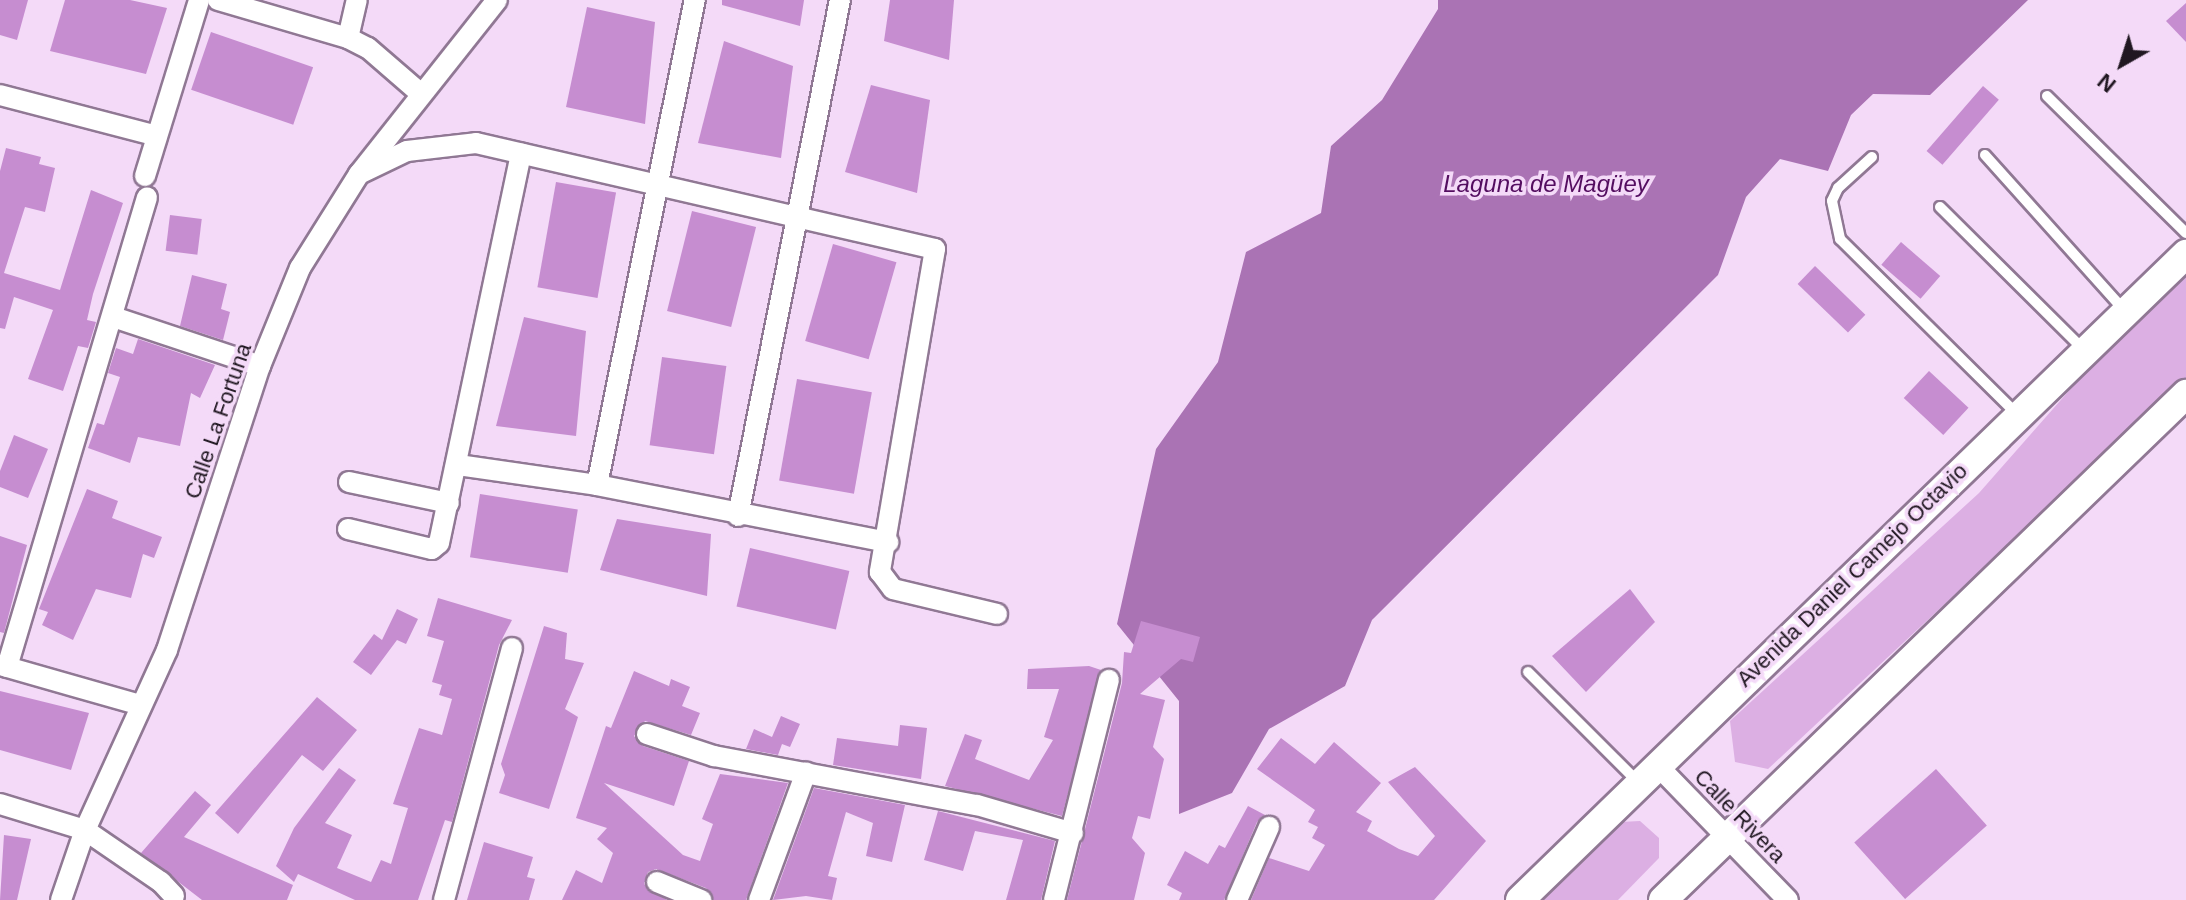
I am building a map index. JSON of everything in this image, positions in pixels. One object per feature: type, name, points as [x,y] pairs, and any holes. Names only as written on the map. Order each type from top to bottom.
[{"type":"main road","name":"Avenida Daniel Camejo Octavio","points":[[1520,900],[2017,414],[2186,254]]},
{"type":"main road","points":[[1663,900],[2186,394]]},
{"type":"street","points":[[145,176],[199,0]]},
{"type":"street","points":[[218,0],[348,38],[368,48],[420,93]]},
{"type":"street","points":[[348,38],[357,0]]},
{"type":"street","name":"Calle La Fortuna","points":[[61,900],[85,830],[167,650],[260,366],[300,268],[359,174],[420,93],[497,0]]},
{"type":"street","points":[[597,485],[655,184],[695,0]]},
{"type":"street","points":[[738,516],[840,0]]},
{"type":"street","points":[[0,95],[157,136]]},
{"type":"street","points":[[359,174],[407,151],[440,144],[476,143],[935,249],[888,542],[880,572],[893,589],[997,614]]},
{"type":"street","points":[[348,529],[432,549],[441,537],[521,154]]},
{"type":"street","points":[[140,705],[4,666],[113,317],[147,197]]},
{"type":"street","points":[[113,317],[260,366]]},
{"type":"street","points":[[458,465],[597,485],[738,516],[888,542]]},
{"type":"street","points":[[349,482],[449,503]]},
{"type":"street","points":[[444,900],[512,648]]},
{"type":"street","points":[[1054,900],[1109,680]]},
{"type":"street","points":[[647,734],[714,756],[977,805],[1073,833]]},
{"type":"street","points":[[759,900],[806,772]]},
{"type":"street","name":"Calle Rivera","points":[[1649,774],[1727,839],[1788,900]]},
{"type":"street","points":[[0,804],[85,830],[161,882],[174,896]]},
{"type":"street","points":[[1237,900],[1269,827]]},
{"type":"street","points":[[657,882],[701,900]]},
{"type":"lane","points":[[2047,96],[2186,233]]},
{"type":"lane","points":[[1985,155],[2125,312]]},
{"type":"lane","points":[[1872,157],[1838,188],[1832,201],[1840,239],[2017,414]]},
{"type":"lane","points":[[1940,207],[2084,350]]},
{"type":"lane","points":[[1528,672],[1649,774]]},
{"type":"shaded area","points":[[2186,274],[2186,379],[1768,769],[1735,762],[1730,721],[1979,493],[2082,376]]},
{"type":"shaded area","points":[[1640,821],[1659,838],[1659,858],[1618,900],[1539,900],[1621,822]]},
{"type":"water","name":"Laguna de Magüey","points":[[1438,0],[2028,0],[1930,95],[1873,94],[1851,115],[1828,171],[1780,159],[1746,197],[1718,275],[1372,620],[1345,686],[1269,729],[1232,793],[1179,814],[1179,701],[1117,624],[1156,449],[1218,362],[1246,252],[1321,213],[1331,146],[1382,100],[1438,9]]},
{"type":"building","points":[[0,0],[28,0],[17,40],[0,35]]},
{"type":"building","points":[[65,0],[130,0],[167,8],[146,74],[50,51]]},
{"type":"building","points":[[722,0],[804,0],[800,26],[722,5]]},
{"type":"building","points":[[890,0],[954,0],[949,60],[884,41]]},
{"type":"building","points":[[2186,3],[2186,42],[2166,21]]},
{"type":"building","points":[[587,7],[655,22],[645,124],[566,107]]},
{"type":"building","points":[[211,32],[313,67],[293,125],[191,90]]},
{"type":"building","points":[[724,41],[793,66],[781,158],[698,143]]},
{"type":"building","points":[[871,85],[930,100],[917,193],[845,172]]},
{"type":"building","points":[[1983,86],[1999,100],[1942,165],[1927,151]]},
{"type":"building","points":[[6,148],[41,157],[39,164],[55,168],[45,212],[25,207],[4,273],[60,290],[91,190],[123,203],[93,294],[87,320],[96,322],[88,348],[78,346],[63,391],[28,379],[53,310],[14,297],[5,329],[0,328],[0,171]]},
{"type":"building","points":[[556,182],[616,193],[597,298],[537,287]]},
{"type":"building","points":[[692,211],[756,227],[731,327],[667,311]]},
{"type":"building","points":[[170,215],[202,219],[197,255],[166,251]]},
{"type":"building","points":[[1901,242],[1940,276],[1921,299],[1881,265]]},
{"type":"building","points":[[833,244],[896,262],[869,359],[805,341]]},
{"type":"building","points":[[1815,266],[1865,315],[1848,333],[1798,284]]},
{"type":"building","points":[[192,275],[227,284],[221,309],[230,312],[223,340],[180,326]]},
{"type":"building","points":[[524,317],[586,331],[576,436],[496,426]]},
{"type":"building","points":[[138,339],[215,365],[200,398],[191,393],[180,446],[138,437],[130,463],[88,448],[97,423],[104,425],[120,377],[108,373],[116,348],[133,354]]},
{"type":"building","points":[[662,357],[726,366],[714,454],[650,445]]},
{"type":"building","points":[[1929,371],[1968,408],[1943,435],[1904,398]]},
{"type":"building","points":[[797,379],[872,392],[854,494],[779,480]]},
{"type":"building","points":[[14,435],[48,449],[28,498],[0,487],[0,471]]},
{"type":"building","points":[[87,489],[118,501],[112,518],[162,537],[154,558],[143,554],[131,598],[96,589],[73,640],[42,625],[48,612],[39,609]]},
{"type":"building","points":[[480,494],[578,509],[568,573],[470,557]]},
{"type":"building","points":[[617,519],[711,534],[707,596],[600,570]]},
{"type":"building","points":[[0,536],[27,545],[4,633],[0,632]]},
{"type":"building","points":[[750,548],[849,571],[836,629],[737,606]]},
{"type":"building","points":[[1630,589],[1655,622],[1586,692],[1552,656]]},
{"type":"building","points":[[438,598],[512,620],[499,645],[452,822],[445,820],[418,900],[355,900],[298,874],[294,882],[276,866],[294,828],[339,768],[356,780],[325,823],[352,835],[337,868],[371,882],[381,860],[391,864],[408,808],[393,804],[419,728],[442,735],[452,699],[439,695],[442,685],[432,682],[444,641],[427,636]]},
{"type":"building","points":[[397,609],[418,619],[406,644],[397,640],[371,675],[353,662],[374,634],[382,640]]},
{"type":"building","points":[[1141,621],[1200,637],[1193,662],[1181,659],[1140,694],[1165,700],[1153,747],[1164,759],[1150,819],[1138,816],[1132,838],[1145,853],[1134,900],[1067,900],[1122,683],[1124,652],[1131,653]]},
{"type":"building","points":[[544,626],[567,633],[565,659],[584,663],[565,709],[578,717],[549,809],[499,793],[505,775],[501,764]]},
{"type":"building","points":[[1089,666],[1101,670],[1062,816],[945,786],[965,734],[982,740],[975,759],[1029,780],[1053,740],[1044,737],[1059,689],[1027,689],[1028,669]]},
{"type":"building","points":[[634,671],[669,686],[671,679],[690,687],[682,706],[700,713],[691,735],[645,721],[634,736],[643,746],[689,761],[674,806],[604,783],[683,855],[700,861],[713,824],[702,819],[720,774],[788,783],[746,900],[714,900],[706,888],[656,869],[648,872],[644,884],[667,900],[562,900],[576,870],[602,883],[613,853],[597,839],[607,828],[576,818],[606,726],[611,728]]},
{"type":"building","points":[[0,691],[89,713],[71,770],[0,750]]},
{"type":"building","points":[[317,697],[357,730],[323,771],[302,755],[238,834],[215,813]]},
{"type":"building","points":[[781,716],[800,724],[790,747],[782,744],[778,755],[746,749],[754,729],[772,737]]},
{"type":"building","points":[[900,725],[927,728],[921,779],[833,765],[837,738],[898,746]]},
{"type":"building","points":[[1281,738],[1315,764],[1334,742],[1381,783],[1356,812],[1372,821],[1367,831],[1399,849],[1418,856],[1435,836],[1388,782],[1415,767],[1486,841],[1434,900],[1251,900],[1269,858],[1309,871],[1325,845],[1312,838],[1318,827],[1308,822],[1315,810],[1257,769]]},
{"type":"building","points":[[1936,769],[1987,825],[1905,899],[1854,843]]},
{"type":"building","points":[[814,788],[905,805],[892,862],[866,856],[873,823],[846,812],[828,876],[837,878],[832,900],[806,896],[773,900]]},
{"type":"building","points":[[195,791],[211,805],[184,837],[293,885],[287,900],[202,900],[141,853]]},
{"type":"building","points":[[1248,806],[1265,815],[1257,822],[1224,900],[1179,900],[1182,893],[1167,885],[1185,851],[1208,864],[1219,845],[1225,848]]},
{"type":"building","points":[[938,811],[1055,841],[1041,900],[1006,900],[1023,840],[975,831],[963,871],[924,860]]},
{"type":"building","points":[[4,835],[31,839],[17,900],[0,900]]},
{"type":"building","points":[[484,842],[533,857],[527,877],[535,879],[529,900],[467,900]]}]
